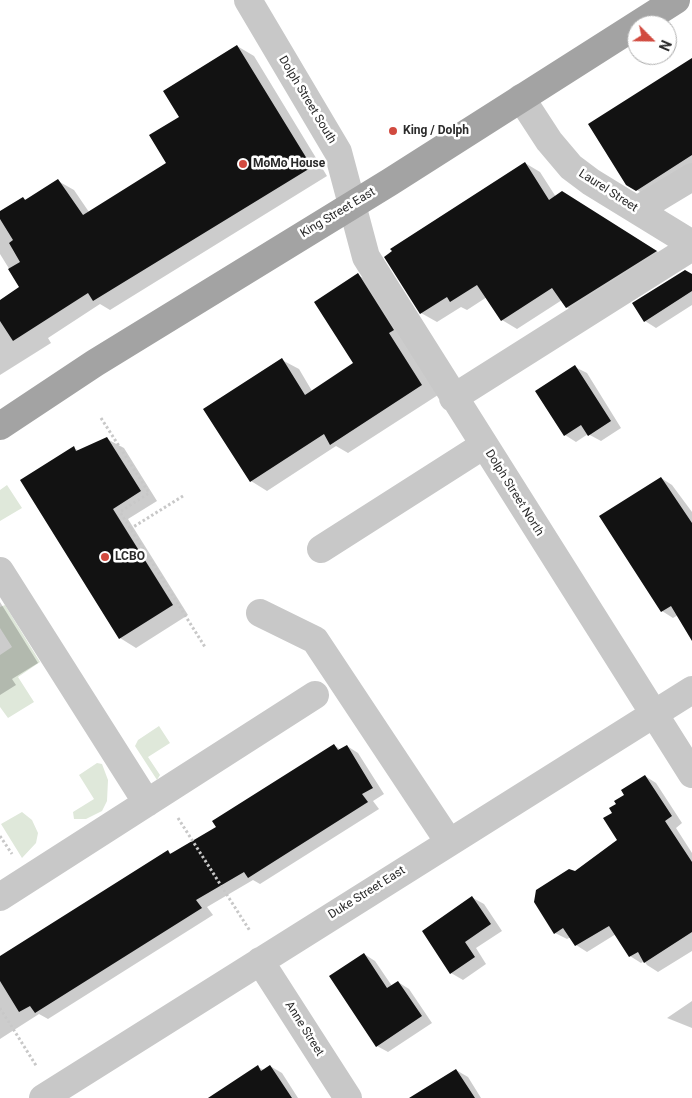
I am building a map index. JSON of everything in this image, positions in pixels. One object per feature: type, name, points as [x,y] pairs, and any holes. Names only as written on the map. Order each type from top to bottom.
[{"type":"main road","name":"King Street East","points":[[0,426],[95,363],[352,205],[676,0]]},
{"type":"street","name":"Dolph Street South","points":[[248,0],[338,152],[352,205]]},
{"type":"street","name":"Laurel Street","points":[[521,98],[549,141],[572,167],[591,182],[692,246]]},
{"type":"street","points":[[637,210],[692,177]]},
{"type":"street","name":"Dolph Street North","points":[[352,205],[366,257],[652,714],[692,774]]},
{"type":"street","points":[[453,398],[692,246]]},
{"type":"street","points":[[321,549],[484,445]]},
{"type":"street","points":[[0,571],[160,806]]},
{"type":"street","points":[[260,613],[315,640],[449,842]]},
{"type":"street","name":"Duke Street East","points":[[43,1098],[692,690]]},
{"type":"street","points":[[0,897],[160,806],[315,695]]},
{"type":"street","name":"Anne Street","points":[[260,961],[348,1098]]},
{"type":"path","points":[[101,418],[149,493],[120,512],[205,648]]},
{"type":"path","points":[[130,529],[183,496]]},
{"type":"path","points":[[160,806],[252,934]]},
{"type":"path","points":[[0,1008],[39,1069]]},
{"type":"shaded area","points":[[7,485],[22,508],[0,521],[0,490]]},
{"type":"shaded area","points":[[5,605],[40,662],[18,677],[34,702],[8,718],[0,707],[0,655],[12,647],[0,628],[0,607]]},
{"type":"shaded area","points":[[159,726],[170,743],[148,757],[160,775],[157,780],[135,746],[138,740]]},
{"type":"shaded area","points":[[97,763],[102,764],[108,780],[107,801],[102,811],[86,819],[74,819],[73,812],[94,799],[79,775]]},
{"type":"shaded area","points":[[22,812],[32,820],[38,833],[36,843],[22,858],[1,824]]},
{"type":"building","points":[[237,45],[312,167],[93,301],[88,293],[13,341],[0,321],[0,300],[19,287],[8,269],[20,262],[9,243],[13,240],[0,219],[0,211],[23,197],[25,200],[58,179],[83,215],[166,163],[149,135],[179,117],[163,91]]},
{"type":"building","points":[[692,58],[692,155],[636,191],[626,185],[588,124]]},
{"type":"building","points":[[525,162],[549,200],[562,191],[657,251],[566,308],[552,288],[501,321],[477,285],[450,302],[447,297],[420,314],[384,257],[392,251],[390,249]]},
{"type":"building","points":[[685,270],[692,274],[692,291],[644,322],[632,303]]},
{"type":"building","points":[[358,273],[394,330],[389,333],[422,385],[330,445],[324,434],[250,482],[203,409],[282,358],[305,395],[353,363],[314,302]]},
{"type":"building","points":[[575,365],[611,421],[588,436],[581,425],[564,436],[535,391]]},
{"type":"building","name":"LCBO","points":[[107,437],[141,491],[113,509],[173,605],[119,639],[20,480],[74,446],[76,451]]},
{"type":"building","points":[[661,477],[692,523],[692,641],[671,606],[661,612],[599,516]]},
{"type":"building","points":[[334,744],[338,750],[347,745],[373,788],[362,794],[368,802],[248,878],[244,872],[196,900],[202,908],[35,1013],[30,1006],[19,1012],[0,981],[0,956],[168,850],[170,854],[216,827],[212,821]]},
{"type":"building","points":[[645,775],[672,816],[665,821],[692,862],[692,932],[644,963],[638,952],[629,957],[609,926],[575,946],[563,928],[554,934],[534,902],[536,890],[569,869],[575,871],[617,840],[603,818],[612,813],[609,808],[616,804],[614,801],[624,795],[621,790]]},
{"type":"building","points":[[472,896],[491,924],[465,942],[475,957],[450,974],[422,931]]},
{"type":"building","points":[[364,953],[387,988],[398,981],[422,1016],[376,1047],[329,976]]},
{"type":"building","points":[[258,1065],[261,1071],[270,1065],[292,1098],[208,1098]]},
{"type":"building","points":[[456,1069],[475,1098],[409,1098]]},
{"type":"place","name":"King / Dolph","points":[[393,131]]},
{"type":"place","name":"MoMo House","points":[[243,164]]},
{"type":"place","name":"LCBO","points":[[105,557]]}]
